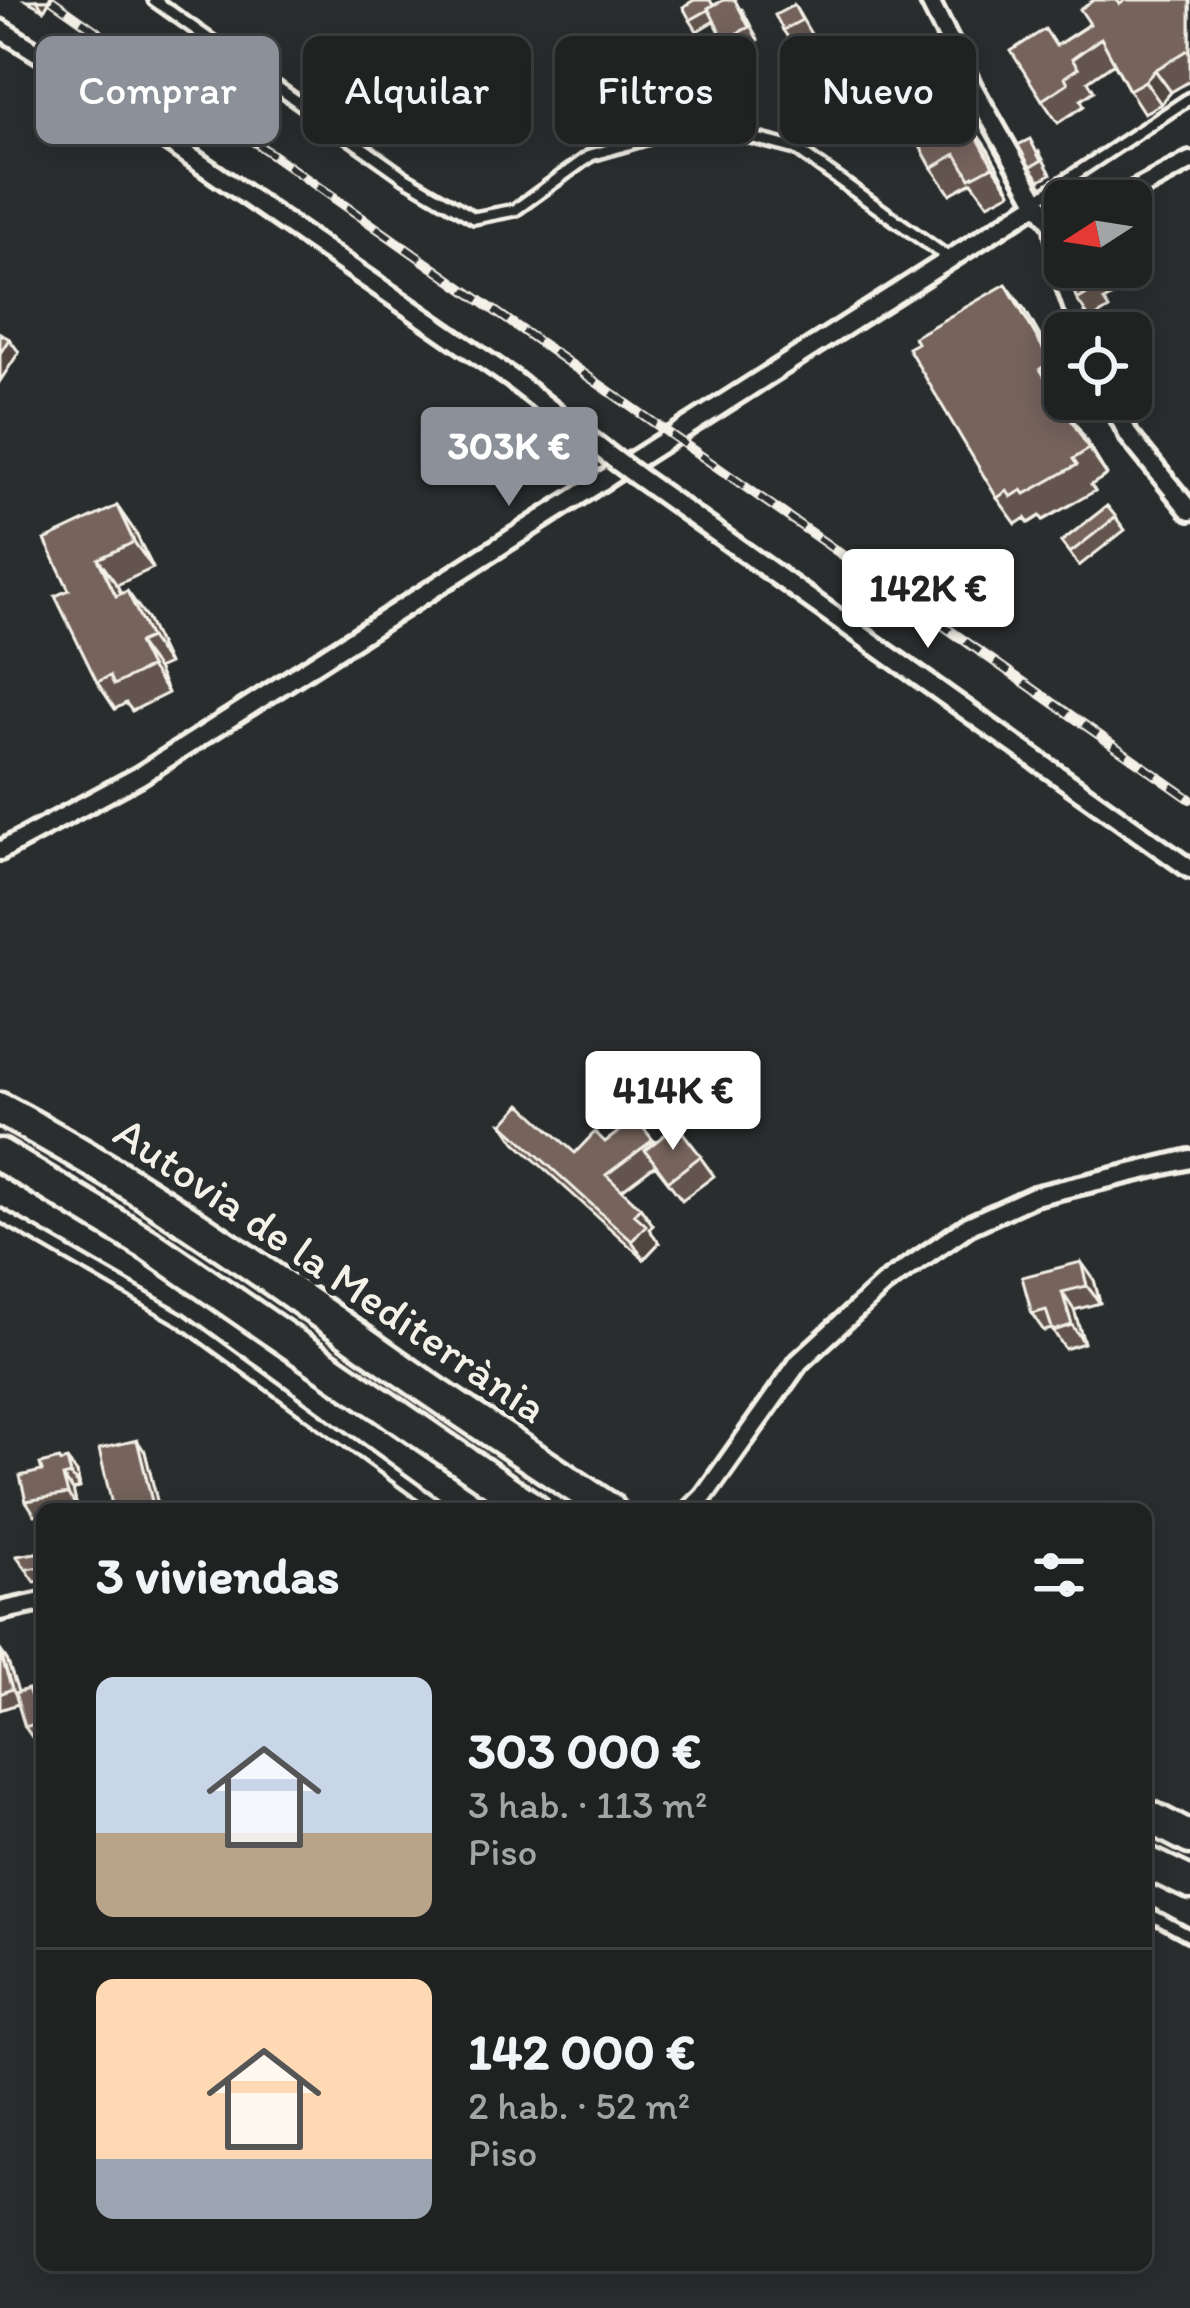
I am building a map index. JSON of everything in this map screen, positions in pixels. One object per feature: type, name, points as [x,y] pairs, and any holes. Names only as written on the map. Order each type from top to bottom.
[{"type":"highway","name":"Autovia de la Mediterrània","points":[[0,1109],[274,1277],[600,1503]]},
{"type":"highway","name":"Autovia de la Mediterrània","points":[[0,1155],[149,1245],[524,1503]]},
{"type":"highway","points":[[1152,1818],[1190,1838]]},
{"type":"highway","points":[[1152,1865],[1190,1883]]},
{"type":"street","points":[[929,0],[973,88],[1044,208]]},
{"type":"street","points":[[0,28],[511,378],[637,476],[1190,869]]},
{"type":"street","points":[[1152,181],[1190,161]]},
{"type":"street","points":[[0,851],[140,776],[1037,201]]},
{"type":"street","points":[[1121,420],[1190,511]]},
{"type":"street","points":[[697,1503],[799,1362],[884,1285],[968,1226],[1034,1196],[1190,1159]]},
{"type":"street","points":[[0,1611],[36,1603]]},
{"type":"lane","points":[[154,0],[404,177],[474,218],[515,211],[591,155],[662,134],[731,132],[796,148],[950,259]]},
{"type":"lane","points":[[1037,201],[1190,98]]},
{"type":"lane","points":[[0,1215],[180,1319],[433,1503]]},
{"type":"lane","points":[[1152,1915],[1190,1936]]},
{"type":"building","points":[[694,0],[710,0],[713,5],[708,10],[690,20],[683,7]]},
{"type":"building","points":[[735,0],[749,27],[722,36],[708,8]]},
{"type":"building","points":[[1094,0],[1120,4],[1126,0],[1190,0],[1190,49],[1129,90],[1101,38],[1072,59],[1078,68],[1065,77],[1068,83],[1042,100],[1011,51],[1045,29],[1056,46],[1090,24],[1080,9]]},
{"type":"building","points":[[794,5],[802,20],[783,30],[775,15]]},
{"type":"building","points":[[976,135],[993,166],[970,178],[956,154],[932,168],[919,144],[976,144]]},
{"type":"building","points":[[1030,139],[1041,161],[1030,167],[1018,145]]},
{"type":"building","points":[[1006,284],[1044,350],[1040,369],[1044,420],[1071,420],[1089,449],[1073,459],[1077,465],[1025,494],[1022,490],[1011,497],[1007,491],[997,498],[908,348],[917,343],[914,337]]},
{"type":"building","points":[[1073,288],[1094,288],[1095,289],[1077,300]]},
{"type":"building","points":[[117,506],[134,542],[98,559],[116,596],[127,591],[150,638],[138,643],[150,667],[114,685],[110,676],[97,682],[55,596],[69,590],[45,540]]},
{"type":"building","points":[[1107,506],[1116,517],[1070,553],[1061,542]]},
{"type":"building","points":[[521,1104],[575,1153],[595,1132],[605,1142],[636,1119],[653,1140],[606,1175],[640,1207],[634,1214],[646,1225],[632,1241],[503,1124]]},
{"type":"building","points":[[677,1125],[701,1156],[668,1181],[645,1150]]},
{"type":"building","points":[[1081,1262],[1087,1286],[1062,1292],[1072,1325],[1053,1331],[1046,1310],[1032,1314],[1022,1277]]},
{"type":"building","points":[[137,1440],[152,1502],[112,1503],[99,1449]]},
{"type":"building","points":[[67,1460],[71,1475],[63,1477],[68,1494],[26,1501],[20,1476],[42,1471],[40,1464]]},
{"type":"building","points":[[36,1553],[36,1568],[26,1569],[17,1556]]},
{"type":"building","points":[[0,1653],[12,1689],[0,1694]]},
{"type":"building","points":[[28,1689],[31,1697],[36,1696],[36,1724],[25,1727],[15,1693]]},
{"type":"railway","points":[[52,0],[1190,799]]}]
